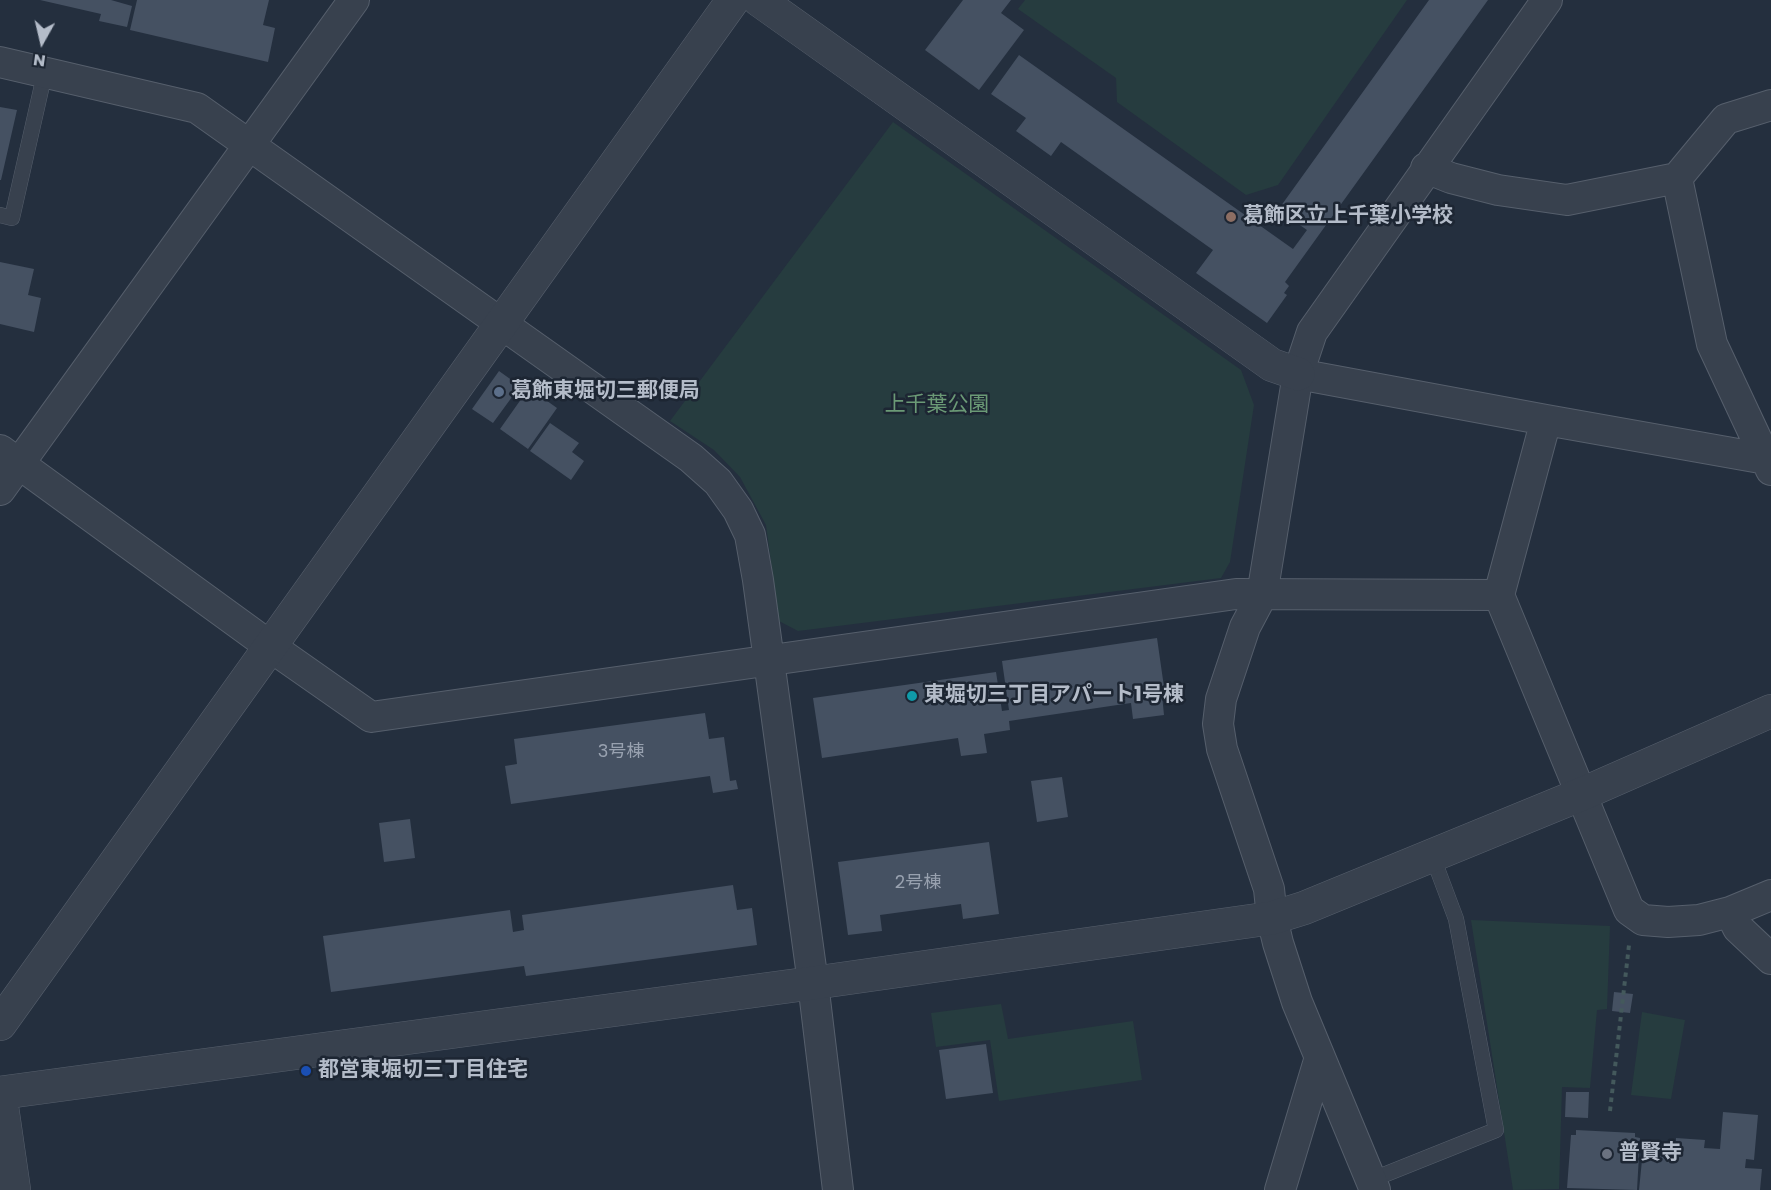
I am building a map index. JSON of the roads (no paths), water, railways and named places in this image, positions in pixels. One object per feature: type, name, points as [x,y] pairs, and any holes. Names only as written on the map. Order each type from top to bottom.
[{"type":"street","points":[[0,490],[9,457],[251,145],[354,0]]},
{"type":"street","points":[[0,1024],[733,0]]},
{"type":"street","points":[[759,0],[1272,365],[1298,374],[1770,463]]},
{"type":"street","points":[[1373,1185],[1297,1002],[1278,943],[1269,890],[1222,749],[1218,724],[1221,699],[1245,627],[1262,595],[1298,374],[1312,332],[1547,0]]},
{"type":"street","points":[[0,62],[197,108],[691,458],[718,482],[738,510],[750,535],[813,983],[838,1190]]},
{"type":"street","points":[[1426,168],[1450,178],[1498,190],[1567,200],[1677,178],[1726,119],[1771,105]]},
{"type":"street","points":[[1677,178],[1712,344],[1770,463]]},
{"type":"street","points":[[1546,420],[1499,595],[1629,910],[1643,920],[1668,922],[1699,920],[1730,912],[1771,895]]},
{"type":"street","points":[[9,457],[371,717],[1236,594],[1499,595]]},
{"type":"street","points":[[14,1190],[0,1093],[813,983],[1272,918],[1304,908],[1582,794],[1771,711]]},
{"type":"street","points":[[1730,912],[1738,928],[1771,958]]},
{"type":"street","points":[[1280,1190],[1320,1056]]},
{"type":"lane","points":[[0,215],[12,218],[45,72]]},
{"type":"lane","points":[[1373,1185],[1496,1130],[1456,919],[1432,855]]},
{"type":"place","name":"葛飾区立上千葉小学校","points":[[1231,217]]},
{"type":"place","name":"葛飾東堀切三郵便局","points":[[499,392]]},
{"type":"place","name":"東堀切三丁目アパート1号棟","points":[[912,696]]},
{"type":"place","name":"都営東堀切三丁目住宅","points":[[306,1071]]},
{"type":"place","name":"普賢寺","points":[[1607,1154]]},
{"type":"park label","name":"上千葉公園","points":[[937,406]]}]
